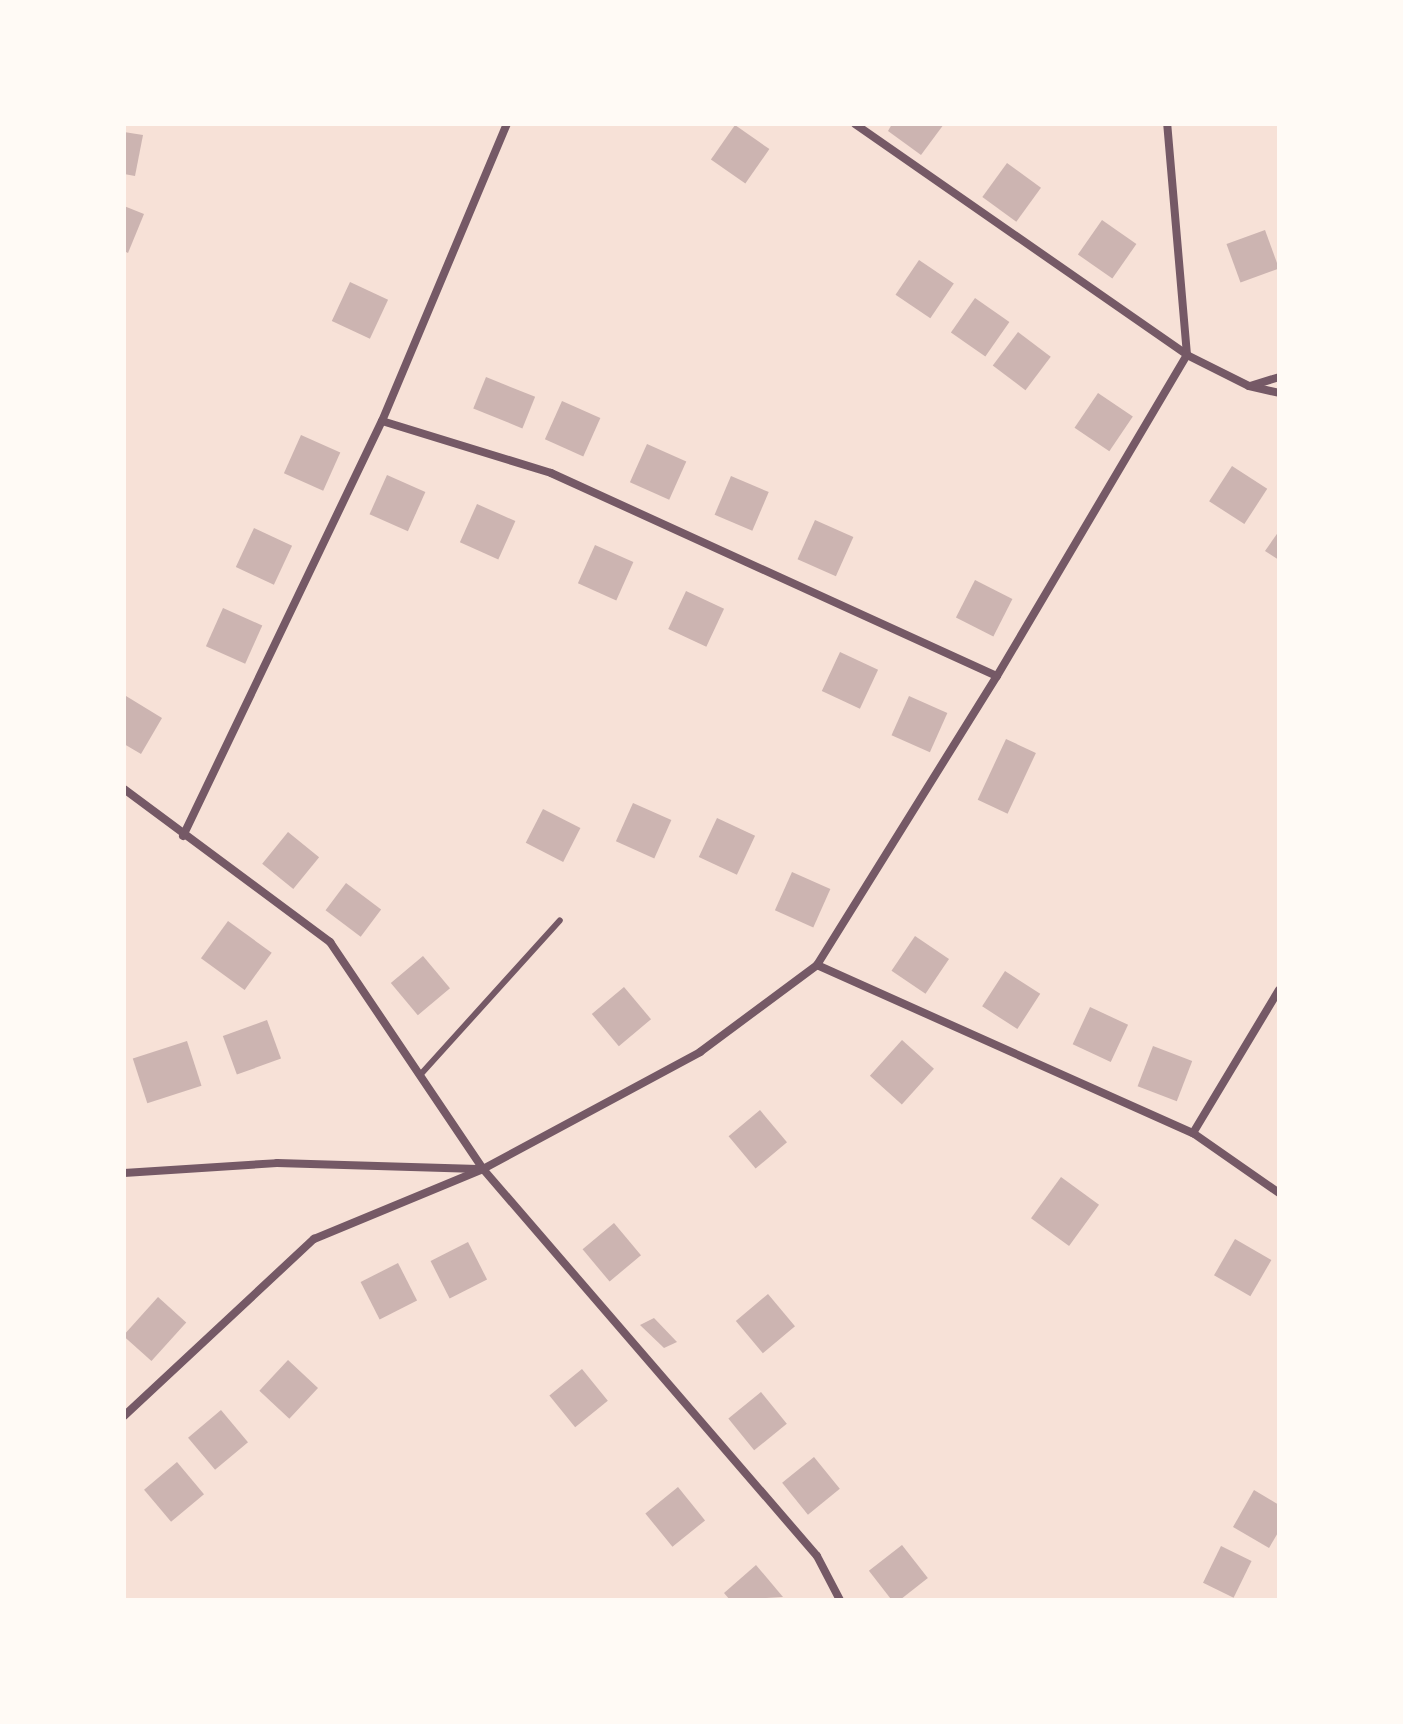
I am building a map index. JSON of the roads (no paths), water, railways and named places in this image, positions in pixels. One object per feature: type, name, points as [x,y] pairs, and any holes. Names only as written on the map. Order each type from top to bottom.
[{"type":"street","points":[[183,836],[382,421],[507,124]]},
{"type":"street","points":[[855,124],[1187,355],[1249,386],[1279,393]]},
{"type":"street","points":[[124,1416],[314,1239],[483,1169],[700,1052],[817,965],[997,676],[1187,355],[1167,124]]},
{"type":"street","points":[[1249,386],[1279,377]]},
{"type":"street","points":[[382,421],[551,473],[997,676]]},
{"type":"street","points":[[124,789],[183,836],[330,942],[483,1169],[817,1556],[840,1600]]},
{"type":"street","points":[[817,965],[1193,1133],[1279,1193]]},
{"type":"street","points":[[1193,1133],[1279,990]]},
{"type":"street","points":[[124,1173],[277,1163],[483,1169]]},
{"type":"lane","points":[[421,1074],[560,920]]}]
